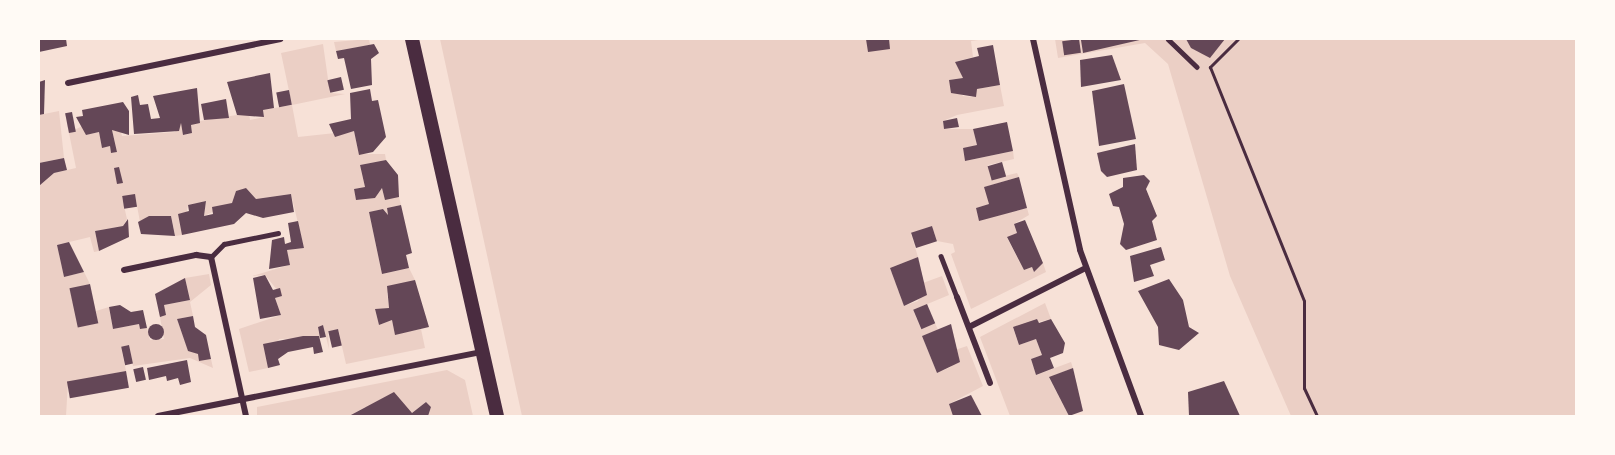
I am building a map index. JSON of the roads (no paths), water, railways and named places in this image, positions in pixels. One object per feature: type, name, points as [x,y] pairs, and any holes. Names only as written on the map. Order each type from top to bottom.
[{"type":"main road","points":[[411,39],[497,416]]},
{"type":"street","points":[[68,83],[280,39]]},
{"type":"street","points":[[1033,39],[1086,268],[1141,416]]},
{"type":"street","points":[[124,270],[196,255],[211,257],[246,399],[246,416]]},
{"type":"street","points":[[969,327],[1086,268]]},
{"type":"street","points":[[957,297],[990,383]]},
{"type":"street","points":[[158,416],[483,352]]},
{"type":"lane","points":[[1168,39],[1197,67]]},
{"type":"lane","points":[[211,257],[224,244],[278,233]]},
{"type":"lane","points":[[941,256],[957,297]]}]
